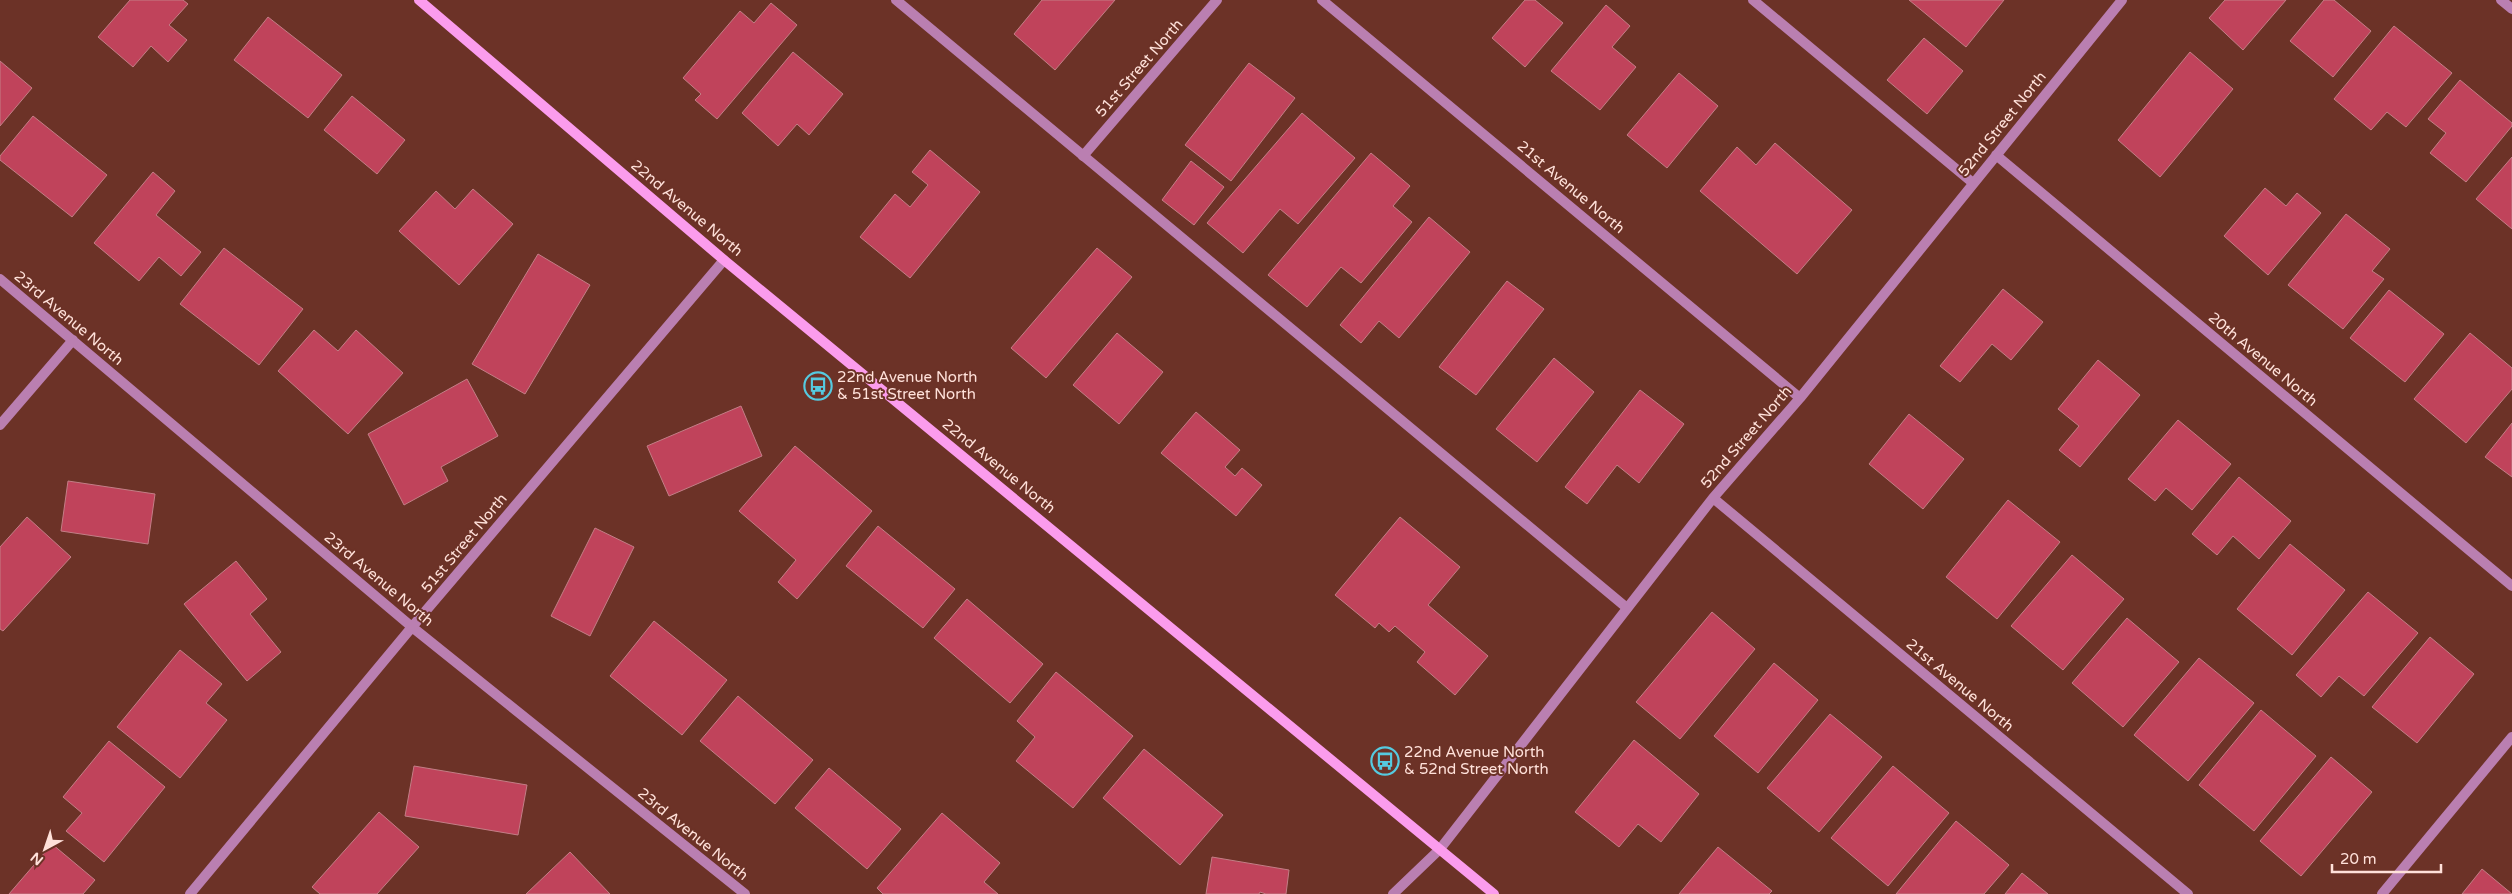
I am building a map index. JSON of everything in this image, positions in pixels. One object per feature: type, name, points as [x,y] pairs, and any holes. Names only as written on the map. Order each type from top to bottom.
[{"type":"main road","name":"22nd Avenue North","points":[[419,0],[724,260],[1494,894]]},
{"type":"street","points":[[896,0],[1628,608]]},
{"type":"street","name":"51st Street North","points":[[1083,156],[1217,0]]},
{"type":"street","name":"21st Avenue North","points":[[1322,0],[1800,398]]},
{"type":"street","points":[[1753,0],[1973,183]]},
{"type":"street","name":"52nd Street North","points":[[1393,894],[1440,848],[1713,498],[1800,398],[2122,0]]},
{"type":"street","points":[[2501,0],[2512,9]]},
{"type":"street","name":"20th Avenue North","points":[[1996,155],[2512,586]]},
{"type":"street","name":"51st Street North","points":[[190,894],[412,627],[724,260]]},
{"type":"street","name":"23rd Avenue North","points":[[0,279],[412,627],[745,894]]},
{"type":"street","points":[[0,425],[73,340]]},
{"type":"street","name":"21st Avenue North","points":[[1713,498],[2188,894]]},
{"type":"street","points":[[2382,894],[2512,737]]},
{"type":"building","points":[[130,0],[183,0],[188,4],[169,25],[187,40],[168,62],[151,46],[133,67],[98,37]]},
{"type":"building","points":[[1042,0],[1115,0],[1055,70],[1014,34]]},
{"type":"building","points":[[1525,0],[1535,0],[1563,23],[1525,67],[1492,38]]},
{"type":"building","points":[[1909,0],[2004,0],[1966,47]]},
{"type":"building","points":[[2225,0],[2286,0],[2243,50],[2209,18]]},
{"type":"building","points":[[2324,0],[2334,0],[2371,31],[2333,77],[2290,41]]},
{"type":"building","points":[[771,3],[797,25],[717,119],[695,100],[701,94],[683,78],[740,11],[754,23]]},
{"type":"building","points":[[1606,5],[1630,26],[1612,47],[1636,67],[1600,110],[1551,71]]},
{"type":"building","points":[[268,17],[342,75],[308,118],[234,60]]},
{"type":"building","points":[[2394,26],[2452,73],[2406,127],[2387,112],[2371,130],[2334,99]]},
{"type":"building","points":[[1924,38],[1963,71],[1927,114],[1887,80]]},
{"type":"building","points":[[793,52],[843,94],[809,135],[797,124],[778,146],[742,113]]},
{"type":"building","points":[[2190,52],[2233,89],[2160,177],[2118,140]]},
{"type":"building","points":[[0,61],[32,88],[0,126]]},
{"type":"building","points":[[1249,63],[1295,98],[1231,181],[1185,145]]},
{"type":"building","points":[[1679,73],[1718,106],[1667,168],[1627,135]]},
{"type":"building","points":[[2460,80],[2512,123],[2512,126],[2466,182],[2430,153],[2446,133],[2428,119]]},
{"type":"building","points":[[352,96],[405,140],[377,174],[324,130]]},
{"type":"building","points":[[1302,113],[1355,158],[1298,224],[1280,209],[1243,253],[1207,223]]},
{"type":"building","points":[[33,116],[107,175],[72,217],[0,160],[0,156]]},
{"type":"building","points":[[1775,143],[1852,210],[1797,274],[1700,191],[1737,147],[1756,165]]},
{"type":"building","points":[[930,150],[980,192],[910,278],[860,237],[895,194],[910,207],[928,185],[912,172]]},
{"type":"building","points":[[1371,153],[1410,186],[1393,206],[1412,222],[1361,283],[1341,267],[1307,307],[1268,275]]},
{"type":"building","points":[[2512,157],[2512,229],[2476,199]]},
{"type":"building","points":[[1191,161],[1224,187],[1194,225],[1162,200]]},
{"type":"building","points":[[153,172],[175,191],[156,215],[201,252],[181,276],[159,257],[139,281],[94,243]]},
{"type":"building","points":[[2265,188],[2286,206],[2297,193],[2321,213],[2268,275],[2224,236]]},
{"type":"building","points":[[473,189],[513,224],[459,285],[399,231],[436,191],[455,209]]},
{"type":"building","points":[[2346,214],[2390,249],[2372,271],[2384,279],[2343,329],[2288,285]]},
{"type":"building","points":[[1429,217],[1470,252],[1399,338],[1379,321],[1361,343],[1340,325]]},
{"type":"building","points":[[224,248],[303,309],[259,365],[180,304]]},
{"type":"building","points":[[1097,248],[1132,277],[1046,378],[1011,348]]},
{"type":"building","points":[[538,254],[590,285],[525,394],[472,364]]},
{"type":"building","points":[[1507,281],[1544,309],[1476,395],[1439,367]]},
{"type":"building","points":[[2003,289],[2043,322],[2011,360],[1992,344],[1960,382],[1940,366]]},
{"type":"building","points":[[2389,290],[2444,334],[2405,382],[2350,338]]},
{"type":"building","points":[[314,330],[338,351],[356,330],[403,373],[348,434],[278,371]]},
{"type":"building","points":[[1117,333],[1163,372],[1119,424],[1073,385]]},
{"type":"building","points":[[2470,333],[2512,368],[2512,389],[2466,443],[2414,399]]},
{"type":"building","points":[[1554,358],[1594,392],[1537,462],[1496,429]]},
{"type":"building","points":[[2098,360],[2140,395],[2080,467],[2059,450],[2079,426],[2058,409]]},
{"type":"building","points":[[467,379],[498,436],[441,467],[448,481],[404,505],[368,434]]},
{"type":"building","points":[[1640,390],[1684,424],[1639,483],[1617,465],[1587,504],[1565,487]]},
{"type":"building","points":[[741,406],[762,456],[669,496],[647,446]]},
{"type":"building","points":[[1196,412],[1240,450],[1225,467],[1235,476],[1242,468],[1262,485],[1236,516],[1161,453]]},
{"type":"building","points":[[1909,414],[1964,459],[1923,509],[1869,464]]},
{"type":"building","points":[[2178,420],[2231,464],[2192,510],[2166,488],[2155,501],[2128,479]]},
{"type":"building","points":[[2512,423],[2512,477],[2485,457]]},
{"type":"building","points":[[795,446],[872,511],[797,599],[778,582],[796,560],[739,511]]},
{"type":"building","points":[[2239,477],[2291,521],[2259,559],[2233,536],[2217,555],[2192,534]]},
{"type":"building","points":[[68,481],[155,494],[148,544],[61,531]]},
{"type":"building","points":[[2008,500],[2060,542],[1997,619],[1946,577]]},
{"type":"building","points":[[27,517],[71,557],[3,631],[0,629],[0,547]]},
{"type":"building","points":[[1400,517],[1460,567],[1428,605],[1488,656],[1455,695],[1417,662],[1425,652],[1395,626],[1389,632],[1379,623],[1375,628],[1335,595]]},
{"type":"building","points":[[878,526],[955,589],[923,628],[846,566]]},
{"type":"building","points":[[595,528],[634,547],[590,636],[551,616]]},
{"type":"building","points":[[2290,544],[2345,590],[2292,655],[2237,609]]},
{"type":"building","points":[[2072,555],[2124,599],[2063,670],[2011,626]]},
{"type":"building","points":[[236,561],[267,599],[250,614],[281,652],[247,681],[184,604]]},
{"type":"building","points":[[2368,592],[2418,633],[2364,696],[2339,676],[2321,697],[2296,675]]},
{"type":"building","points":[[967,599],[1043,664],[1010,703],[934,638]]},
{"type":"building","points":[[1712,612],[1755,649],[1680,739],[1636,702]]},
{"type":"building","points":[[2127,618],[2179,662],[2123,727],[2072,683]]},
{"type":"building","points":[[654,621],[727,680],[682,735],[610,676]]},
{"type":"building","points":[[2430,637],[2474,674],[2417,743],[2372,707]]},
{"type":"building","points":[[180,650],[222,684],[206,703],[227,720],[180,778],[117,727]]},
{"type":"building","points":[[2199,658],[2254,703],[2188,781],[2134,735]]},
{"type":"building","points":[[1774,663],[1818,700],[1758,773],[1714,736]]},
{"type":"building","points":[[1056,672],[1133,736],[1073,808],[1016,761],[1035,737],[1017,721]]},
{"type":"building","points":[[738,696],[813,760],[775,804],[700,741]]},
{"type":"building","points":[[2261,710],[2316,756],[2254,831],[2199,785]]},
{"type":"building","points":[[1830,714],[1882,757],[1819,832],[1767,788]]},
{"type":"building","points":[[1634,740],[1699,794],[1661,842],[1638,824],[1619,847],[1575,812]]},
{"type":"building","points":[[109,741],[165,787],[104,862],[66,831],[82,813],[63,797]]},
{"type":"building","points":[[1144,749],[1223,815],[1180,865],[1103,798]]},
{"type":"building","points":[[2331,757],[2372,792],[2301,876],[2260,841]]},
{"type":"building","points":[[414,766],[527,785],[518,835],[405,816]]},
{"type":"building","points":[[1893,766],[1949,813],[1888,886],[1831,838]]},
{"type":"building","points":[[829,768],[901,829],[867,869],[795,808]]},
{"type":"building","points":[[379,812],[419,847],[377,894],[320,894],[312,887]]},
{"type":"building","points":[[942,813],[1000,863],[984,882],[998,894],[883,894],[877,888]]},
{"type":"building","points":[[1956,821],[2009,865],[1984,894],[1896,894]]},
{"type":"building","points":[[52,844],[95,880],[83,894],[9,894]]},
{"type":"building","points":[[1718,847],[1772,891],[1769,894],[1679,894]]},
{"type":"building","points":[[570,852],[610,894],[526,894]]},
{"type":"building","points":[[1212,857],[1289,870],[1286,894],[1266,894],[1260,892],[1259,894],[1206,894]]},
{"type":"building","points":[[2482,869],[2512,894],[2462,894]]},
{"type":"building","points":[[2022,873],[2048,894],[2005,894]]},
{"type":"place","name":"22nd Avenue North & 51st Street North","points":[[818,386]]},
{"type":"place","name":"22nd Avenue North & 52nd Street North","points":[[1385,761]]}]
